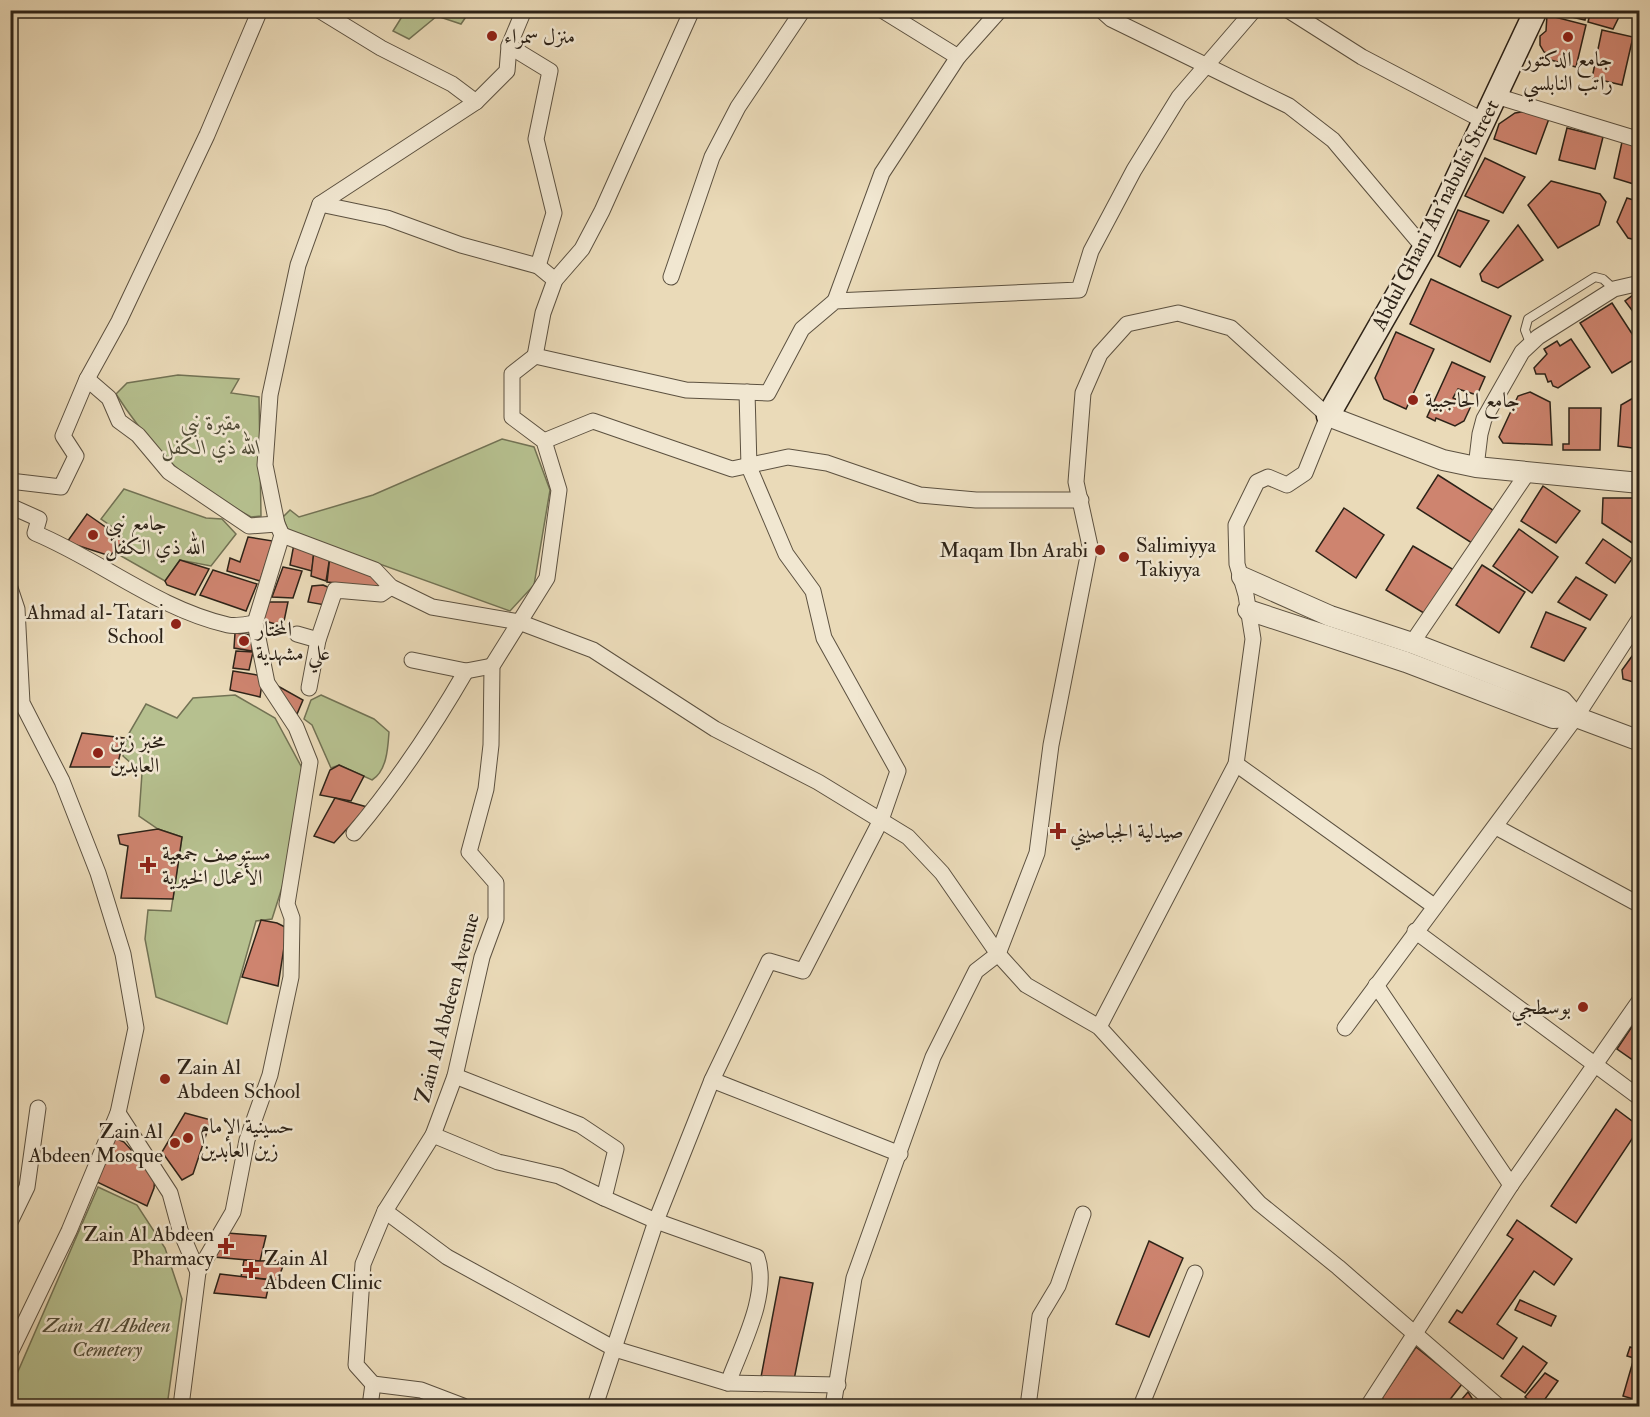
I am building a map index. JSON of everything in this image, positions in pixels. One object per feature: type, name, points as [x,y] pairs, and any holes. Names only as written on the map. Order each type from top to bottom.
[{"type":"main road","name":"Abdul Ghani An'nabulsi Street","points":[[1328,416],[1424,248],[1536,10]]},
{"type":"street","points":[[10,481],[61,487],[76,456],[63,436],[87,379],[119,321],[207,135],[260,10]]},
{"type":"street","points":[[319,10],[381,48],[452,84],[476,102]]},
{"type":"street","points":[[181,1407],[198,1272],[233,1212],[247,1140],[272,1064],[291,977],[292,918],[287,904],[310,762],[296,728],[267,683],[255,623],[280,529],[265,465],[270,395],[298,265],[320,204],[476,102],[507,71],[509,46],[524,10]]},
{"type":"street","points":[[412,660],[466,671],[492,666],[547,578],[559,490],[544,441],[512,417],[512,375],[535,356],[543,313],[555,280],[582,249],[602,211],[693,10]]},
{"type":"street","points":[[671,277],[712,157],[738,107],[803,10]]},
{"type":"street","points":[[882,10],[958,57]]},
{"type":"street","points":[[535,356],[686,390],[768,393],[802,329],[835,301],[882,173],[958,57],[1000,10]]},
{"type":"street","points":[[1101,10],[1111,19],[1203,66],[1289,106],[1333,140],[1424,248]]},
{"type":"street","points":[[1288,10],[1362,57],[1484,121]]},
{"type":"street","points":[[835,301],[1079,290],[1091,251],[1134,170],[1179,97],[1246,13]]},
{"type":"street","points":[[509,46],[549,71],[536,139],[555,213],[538,266]]},
{"type":"street","points":[[1496,96],[1640,140]]},
{"type":"street","points":[[320,204],[387,218],[461,245],[538,266],[555,280]]},
{"type":"street","points":[[1476,467],[1484,419],[1515,363],[1530,343],[1614,289],[1640,283]]},
{"type":"street","points":[[833,1407],[854,1278],[933,1057],[976,971],[998,954],[1037,853],[1052,745],[1090,546],[1076,482],[1083,393],[1100,354],[1126,324],[1178,313],[1231,328],[1328,416],[1416,451],[1476,467],[1640,483]]},
{"type":"street","points":[[87,379],[109,398],[118,421],[138,435],[169,472],[249,526],[280,529],[375,570],[391,587],[432,607],[496,620],[519,621],[593,650],[715,729],[818,782],[908,837],[942,873],[998,954],[1026,985],[1099,1027],[1258,1203],[1414,1333],[1498,1407]]},
{"type":"street","points":[[595,1407],[656,1221],[712,1080],[769,961],[804,971],[881,820],[898,771],[825,638],[813,591],[786,554],[749,467],[747,392]]},
{"type":"street","points":[[1099,1027],[1236,764],[1253,639],[1236,556],[1236,525],[1257,482],[1268,477],[1287,485],[1305,473],[1328,416]]},
{"type":"street","points":[[544,441],[593,421],[732,469],[788,458],[827,463],[920,495],[976,500],[1081,500]]},
{"type":"street","points":[[1412,643],[1528,472]]},
{"type":"street","points":[[10,506],[39,519],[34,533],[64,545],[168,603],[230,626],[255,623]]},
{"type":"street","points":[[1242,577],[1317,611],[1412,643],[1562,701],[1576,717]]},
{"type":"street","points":[[309,688],[318,640],[335,590],[381,594],[391,587]]},
{"type":"street","points":[[10,588],[17,609],[22,703],[64,786],[98,873],[123,954],[136,1028],[118,1113],[69,1232],[10,1353]]},
{"type":"street","points":[[1248,610],[1309,632],[1406,662],[1552,718],[1576,717],[1640,741]]},
{"type":"street","points":[[1309,632],[1317,611]]},
{"type":"street","points":[[1345,1028],[1576,717],[1640,618]]},
{"type":"street","points":[[297,634],[318,640]]},
{"type":"street","name":"Zain Al Abdeen Avenue","points":[[373,1384],[356,1365],[363,1264],[385,1211],[433,1135],[455,1076],[482,957],[496,920],[496,883],[469,852],[486,789],[491,745],[492,666]]},
{"type":"street","points":[[354,833],[384,798],[431,731],[466,671]]},
{"type":"street","points":[[1236,764],[1434,906]]},
{"type":"street","points":[[1496,827],[1640,905]]},
{"type":"street","points":[[1415,931],[1640,1098]]},
{"type":"street","points":[[1376,985],[1512,1185]]},
{"type":"street","points":[[1368,1407],[1512,1185],[1640,1000]]},
{"type":"street","points":[[455,1076],[580,1125],[616,1149],[604,1198]]},
{"type":"street","points":[[712,1080],[900,1154]]},
{"type":"street","points":[[10,1222],[27,1187],[38,1108]]},
{"type":"street","points":[[118,1113],[170,1193],[180,1230],[198,1272]]},
{"type":"street","points":[[433,1135],[498,1162],[560,1176],[656,1221],[757,1257],[762,1270],[761,1289],[728,1383]]},
{"type":"street","points":[[385,1211],[447,1257],[615,1349],[728,1383],[838,1384]]},
{"type":"street","points":[[1028,1407],[1040,1316],[1058,1286],[1083,1214]]},
{"type":"street","points":[[1141,1407],[1195,1273]]},
{"type":"street","points":[[370,1407],[373,1384],[421,1390],[463,1407]]},
{"type":"green space","points":[[399,11],[470,11],[461,24],[437,16],[409,39],[393,31],[403,15]]},
{"type":"green space","name":"مقبرة نبي الله ذي الكفل","points":[[178,375],[239,379],[231,393],[259,397],[261,516],[251,517],[190,480],[155,446],[116,394],[127,383]]},
{"type":"green space","points":[[502,439],[534,447],[550,490],[534,585],[510,611],[288,531],[283,517],[290,510],[299,517],[373,495]]},
{"type":"green space","points":[[124,489],[206,518],[222,519],[236,534],[211,566],[180,560],[165,581],[114,552],[123,540],[114,528],[101,519]]},
{"type":"green space","points":[[235,695],[275,718],[302,768],[285,878],[272,919],[256,921],[227,1024],[156,997],[145,939],[148,910],[171,911],[182,837],[158,829],[139,816],[142,773],[123,756],[128,735],[146,704],[177,718],[193,698]]},
{"type":"green space","points":[[321,695],[374,719],[389,732],[384,765],[372,780],[339,765],[331,768],[312,725],[304,719],[311,700]]},
{"type":"green space","name":"Zain Al Abdeen Cemetery","points":[[98,1187],[137,1205],[165,1248],[182,1299],[167,1406],[11,1406],[13,1383]]},
{"type":"building","points":[[1555,10],[1587,10],[1585,20],[1554,13]]},
{"type":"building","points":[[1591,10],[1627,10],[1625,16],[1619,17],[1613,29],[1588,22]]},
{"type":"building","points":[[1547,15],[1586,25],[1576,67],[1547,59],[1549,54],[1544,52],[1540,45],[1540,36],[1546,31]]},
{"type":"building","points":[[1602,30],[1633,37],[1622,85],[1592,78]]},
{"type":"building","points":[[1534,110],[1550,116],[1536,154],[1494,139],[1499,124],[1515,113]]},
{"type":"building","points":[[1567,128],[1603,137],[1595,169],[1559,160]]},
{"type":"building","points":[[1622,142],[1640,147],[1640,186],[1614,178]]},
{"type":"building","points":[[1485,158],[1525,177],[1503,213],[1465,196]]},
{"type":"building","points":[[1551,181],[1600,194],[1606,202],[1599,225],[1558,248],[1528,205]]},
{"type":"building","points":[[1627,198],[1640,202],[1640,241],[1628,238],[1617,222]]},
{"type":"building","points":[[1458,210],[1489,221],[1460,267],[1438,256]]},
{"type":"building","points":[[1518,225],[1543,260],[1498,288],[1482,281],[1480,274]]},
{"type":"building","points":[[1431,279],[1511,316],[1490,362],[1410,324]]},
{"type":"building","points":[[1640,290],[1640,321],[1625,301]]},
{"type":"building","points":[[1612,303],[1640,346],[1640,356],[1612,373],[1580,323]]},
{"type":"building","points":[[1396,332],[1434,349],[1406,409],[1384,399],[1375,378]]},
{"type":"building","points":[[1571,339],[1590,367],[1558,388],[1553,386],[1551,381],[1548,382],[1545,374],[1536,374],[1534,368],[1547,354],[1544,349],[1557,341],[1560,346]]},
{"type":"building","points":[[1452,362],[1485,377],[1477,395],[1458,389],[1453,398],[1471,406],[1464,421],[1455,426],[1436,418],[1435,421],[1427,417]]},
{"type":"building","points":[[1530,392],[1550,402],[1552,445],[1503,443],[1499,437],[1518,396]]},
{"type":"building","points":[[1640,394],[1640,449],[1618,446],[1621,405]]},
{"type":"building","points":[[1569,408],[1601,408],[1600,450],[1563,450],[1563,444],[1569,444]]},
{"type":"building","points":[[1438,475],[1496,512],[1475,545],[1417,508]]},
{"type":"building","points":[[1543,486],[1580,511],[1556,543],[1521,521]]},
{"type":"building","points":[[1603,498],[1640,498],[1640,548],[1602,523]]},
{"type":"building","points":[[1344,508],[1384,535],[1356,578],[1316,551]]},
{"type":"building","points":[[87,514],[124,540],[110,556],[67,542]]},
{"type":"building","points":[[1519,529],[1558,557],[1532,593],[1493,566]]},
{"type":"building","points":[[248,537],[273,541],[260,581],[227,571],[230,558],[240,562]]},
{"type":"building","points":[[1603,539],[1632,559],[1615,583],[1586,563]]},
{"type":"building","points":[[294,544],[314,551],[312,571],[290,565]]},
{"type":"building","points":[[1413,546],[1454,570],[1427,615],[1386,590]]},
{"type":"building","points":[[314,551],[330,556],[326,581],[311,576]]},
{"type":"building","points":[[330,556],[373,572],[384,588],[327,582]]},
{"type":"building","points":[[180,560],[209,569],[195,595],[167,585],[165,581]]},
{"type":"building","points":[[1482,565],[1525,592],[1499,633],[1456,605]]},
{"type":"building","points":[[283,567],[302,571],[293,598],[272,597]]},
{"type":"building","points":[[213,570],[257,584],[246,611],[200,595]]},
{"type":"building","points":[[1576,577],[1607,595],[1590,620],[1558,602]]},
{"type":"building","points":[[323,585],[330,588],[325,605],[308,602],[312,586]]},
{"type":"building","points":[[268,602],[288,602],[283,626],[261,620]]},
{"type":"building","points":[[1546,612],[1586,628],[1564,661],[1531,647]]},
{"type":"building","points":[[235,633],[253,635],[252,651],[234,648]]},
{"type":"building","points":[[1640,645],[1640,684],[1623,679],[1622,670]]},
{"type":"building","points":[[236,651],[253,652],[249,670],[233,668]]},
{"type":"building","points":[[233,671],[263,676],[260,697],[230,690]]},
{"type":"building","points":[[276,685],[303,700],[297,714],[289,708]]},
{"type":"building","name":"مخبز زين العابدين","points":[[82,733],[124,738],[117,767],[70,767]]},
{"type":"building","points":[[339,765],[364,776],[351,801],[320,795],[330,770]]},
{"type":"building","points":[[335,798],[367,807],[334,843],[314,836]]},
{"type":"building","points":[[158,829],[182,837],[173,899],[121,898],[128,846],[120,844],[118,835]]},
{"type":"building","points":[[261,920],[277,923],[287,928],[278,986],[242,977]]},
{"type":"building","points":[[1635,1022],[1640,1025],[1640,1065],[1617,1049]]},
{"type":"building","points":[[1616,1109],[1640,1127],[1576,1223],[1551,1206]]},
{"type":"building","name":"حسينية الإمام زين العابدين","points":[[185,1113],[211,1120],[193,1174],[182,1180],[162,1152]]},
{"type":"building","points":[[115,1138],[124,1142],[155,1176],[154,1188],[147,1206],[97,1182]]},
{"type":"building","points":[[1517,1220],[1572,1259],[1554,1285],[1534,1271],[1497,1324],[1517,1338],[1503,1359],[1449,1322],[1457,1310],[1462,1313],[1513,1239],[1507,1235]]},
{"type":"building","points":[[227,1233],[266,1236],[260,1261],[214,1257]]},
{"type":"building","points":[[1149,1241],[1183,1258],[1149,1337],[1116,1324]]},
{"type":"building","points":[[244,1260],[285,1260],[278,1280],[241,1277]]},
{"type":"building","points":[[220,1274],[270,1280],[266,1298],[214,1293]]},
{"type":"building","points":[[780,1277],[813,1283],[794,1380],[761,1377]]},
{"type":"building","points":[[1520,1300],[1556,1316],[1551,1326],[1515,1310]]},
{"type":"building","points":[[1523,1346],[1547,1363],[1525,1393],[1501,1376]]},
{"type":"building","points":[[1416,1347],[1462,1384],[1445,1406],[1391,1406],[1382,1398]]},
{"type":"building","points":[[1630,1347],[1640,1350],[1640,1401],[1623,1396],[1634,1358],[1627,1356]]},
{"type":"building","points":[[1545,1373],[1558,1381],[1540,1406],[1536,1406],[1525,1397]]},
{"type":"building","points":[[1468,1392],[1477,1406],[1456,1406]]},
{"type":"place","name":"منزل سمراء","points":[[492,36]]},
{"type":"place","name":"جامع الدكتور راتب النابلسي","points":[[1568,37]]},
{"type":"place","name":"جامع الحاجبية","points":[[1413,400]]},
{"type":"place","name":"جامع نبي الله ذي الكفل","points":[[93,535]]},
{"type":"place","name":"Maqam Ibn Arabi","points":[[1100,550]]},
{"type":"place","name":"Salimiyya Takiyya","points":[[1124,557]]},
{"type":"place","name":"Ahmad al-Tatari School","points":[[176,624]]},
{"type":"place","name":"المختار علي مشهدية","points":[[244,641]]},
{"type":"place","name":"مخبز زين العابدين","points":[[98,753]]},
{"type":"place","name":"صيدلية الجباصيني","points":[[1058,831]]},
{"type":"place","name":"مستوصف جمعية الأعمال الخيرية","points":[[148,865]]},
{"type":"place","name":"بوسطجي","points":[[1583,1007]]},
{"type":"place","name":"Zain Al Abdeen School","points":[[165,1079]]},
{"type":"place","name":"حسينية الإمام زين العابدين","points":[[188,1138]]},
{"type":"place","name":"Zain Al Abdeen Mosque","points":[[175,1143]]},
{"type":"place","name":"Zain Al Abdeen Pharmacy","points":[[226,1246]]},
{"type":"place","name":"Zain Al Abdeen Clinic","points":[[251,1270]]}]
